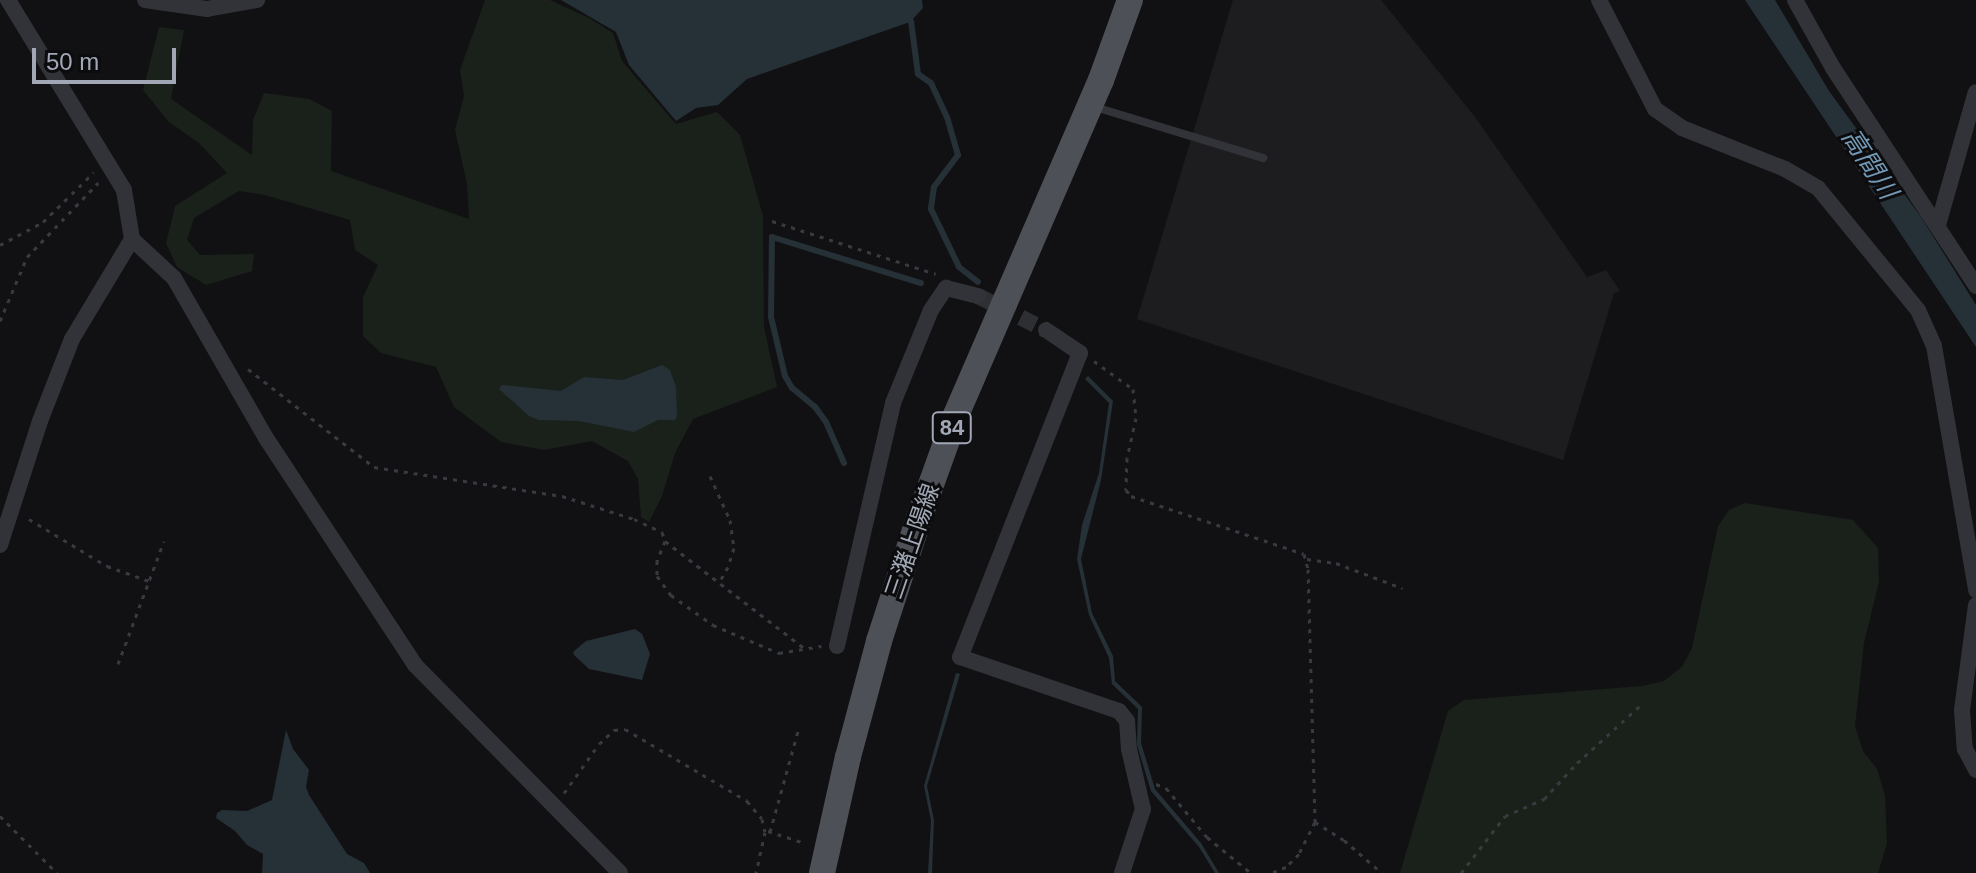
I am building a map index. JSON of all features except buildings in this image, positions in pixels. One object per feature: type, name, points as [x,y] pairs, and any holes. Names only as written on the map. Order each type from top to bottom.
[{"type":"main road","name":"三潴上陽線","points":[[822,873],[875,655],[919,518],[956,415],[1090,106],[1130,0]]},
{"type":"street","points":[[8,0],[124,190],[132,239],[174,278],[214,342],[266,438],[415,665],[620,873]]},
{"type":"street","points":[[145,0],[207,9],[257,0]]},
{"type":"street","points":[[1599,0],[1655,109],[1682,128],[1785,169],[1818,188],[1918,310],[1934,346],[1976,590]]},
{"type":"street","points":[[1795,0],[1833,68],[1976,286]]},
{"type":"street","points":[[1938,225],[1976,92]]},
{"type":"street","points":[[0,545],[40,421],[72,339],[132,239]]},
{"type":"street","points":[[837,646],[893,403],[931,310],[946,288],[978,296]]},
{"type":"street","points":[[1046,330],[1080,353],[960,657],[1119,711],[1127,721],[1129,749],[1143,809],[1122,873]]},
{"type":"street","points":[[1976,605],[1962,710],[1965,749],[1976,770]]},
{"type":"lane","points":[[1090,106],[1263,158]]},
{"type":"path","points":[[0,245],[43,222],[108,163]]},
{"type":"path","points":[[0,321],[27,257],[108,163]]},
{"type":"path","points":[[772,221],[920,267],[937,275],[946,288]]},
{"type":"path","points":[[214,342],[374,467],[562,496],[603,508],[662,532],[665,541],[804,648],[779,653],[763,648],[713,625],[671,595],[657,576],[657,561],[665,541]]},
{"type":"path","points":[[1080,353],[1118,375],[1133,389],[1136,418],[1127,458],[1126,490],[1131,496],[1299,551],[1305,559],[1315,822],[1299,854],[1286,867],[1271,873]]},
{"type":"path","points":[[710,476],[730,520],[734,548],[718,584]]},
{"type":"path","points":[[12,511],[107,566],[149,581]]},
{"type":"path","points":[[118,664],[164,541]]},
{"type":"path","points":[[1305,559],[1336,563],[1402,588]]},
{"type":"path","points":[[1461,873],[1505,816],[1544,799],[1577,763],[1641,705]]},
{"type":"path","points":[[554,806],[599,744],[614,730],[625,729],[747,801],[762,819],[767,831],[805,843]]},
{"type":"path","points":[[756,873],[798,731]]},
{"type":"path","points":[[1158,783],[1207,837],[1251,873]]},
{"type":"path","points":[[0,816],[57,873]]},
{"type":"path","points":[[1315,822],[1344,840],[1382,873]]},
{"type":"shaded area","points":[[485,0],[550,0],[589,18],[613,33],[622,61],[676,124],[717,112],[740,135],[763,216],[764,327],[777,387],[693,419],[675,453],[662,496],[649,522],[641,517],[638,479],[628,461],[592,441],[544,450],[501,442],[454,407],[436,367],[381,353],[363,336],[363,297],[378,265],[355,250],[350,220],[265,195],[239,191],[194,218],[187,240],[200,255],[254,254],[252,271],[206,285],[177,267],[166,243],[175,206],[227,173],[199,143],[169,122],[143,90],[159,27],[184,30],[171,99],[252,155],[253,120],[264,93],[309,99],[332,111],[331,171],[469,219],[467,184],[455,130],[464,96],[460,70]]},
{"type":"shaded area","points":[[1233,0],[1381,0],[1475,117],[1587,277],[1606,270],[1620,291],[1614,293],[1563,460],[1137,319]]},
{"type":"shaded area","points":[[1745,503],[1853,520],[1878,548],[1879,582],[1864,643],[1855,726],[1863,751],[1877,769],[1885,796],[1887,843],[1878,873],[1400,873],[1448,711],[1464,700],[1642,686],[1664,681],[1682,667],[1692,648],[1718,526],[1729,510]]},
{"type":"water","points":[[561,0],[922,0],[923,8],[910,22],[747,79],[718,105],[696,108],[676,121],[629,65],[616,32]]},
{"type":"water","name":"高間川","points":[[1745,0],[1775,0],[1829,91],[1921,217],[1976,305],[1976,347]]},
{"type":"water","points":[[662,365],[670,370],[676,387],[677,416],[675,420],[658,420],[634,432],[579,421],[539,420],[529,416],[499,389],[502,385],[561,391],[584,377],[623,380]]},
{"type":"water","points":[[1088,376],[1113,401],[1101,480],[1081,559],[1092,613],[1113,656],[1115,681],[1142,707],[1141,743],[1155,789],[1201,843],[1219,873],[1215,873],[1199,847],[1151,791],[1137,745],[1138,709],[1112,684],[1109,658],[1089,615],[1077,559],[1082,525],[1099,473],[1109,403],[1085,379]]},
{"type":"water","points":[[635,629],[642,634],[650,654],[642,680],[589,669],[574,655],[573,652],[586,641]]},
{"type":"water","points":[[956,673],[960,674],[927,786],[934,820],[932,873],[928,873],[931,821],[924,786]]},
{"type":"water","points":[[286,730],[293,749],[309,770],[306,787],[309,795],[347,854],[364,863],[370,873],[262,873],[263,854],[247,845],[235,831],[216,818],[222,810],[247,811],[272,800]]},
{"type":"waterway","points":[[911,21],[918,74],[931,83],[947,117],[958,155],[934,187],[931,209],[959,267],[978,282]]},
{"type":"waterway","points":[[844,463],[826,422],[815,407],[792,388],[785,376],[771,317],[772,237],[921,283]]},
{"type":"tunnel","points":[[978,296],[1046,330]]}]
